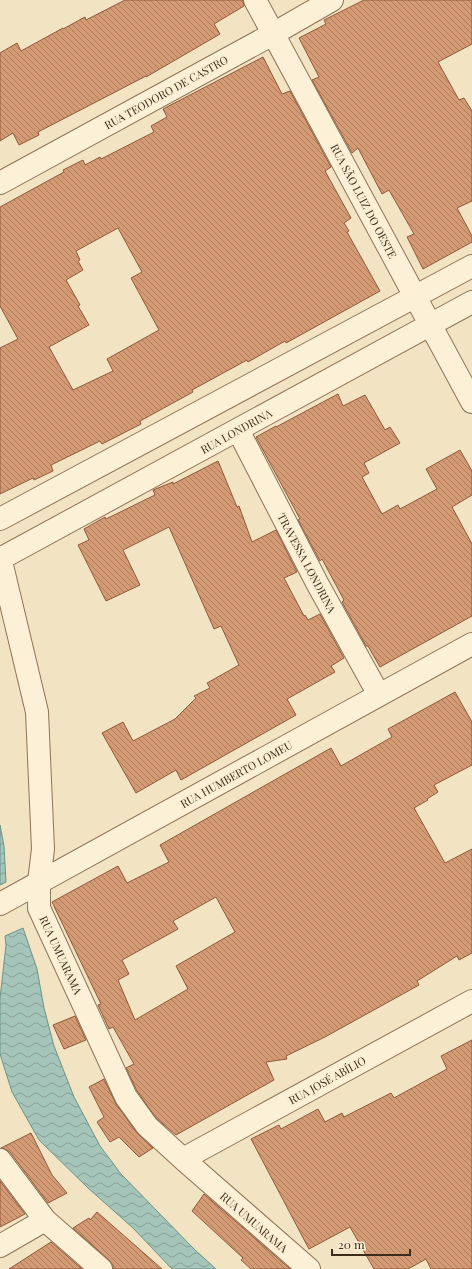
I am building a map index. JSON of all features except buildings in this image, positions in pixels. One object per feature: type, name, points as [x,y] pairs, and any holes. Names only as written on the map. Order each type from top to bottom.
[{"type":"street","name":"RUA SÃO LUIZ DO OESTE","points":[[255,0],[472,402]]},
{"type":"street","name":"RUA TEODORO DE CASTRO","points":[[0,183],[274,34],[332,0]]},
{"type":"street","points":[[0,519],[472,266]]},
{"type":"street","name":"RUA LONDRINA","points":[[0,558],[472,302]]},
{"type":"street","name":"TRAVESSA LONDRINA","points":[[238,430],[317,583],[379,695]]},
{"type":"street","name":"RUA UMUARAMA","points":[[0,558],[37,712],[43,849],[39,882],[39,908],[126,1097],[147,1126],[309,1269]]},
{"type":"street","name":"RUA HUMBERTO LOMEU","points":[[0,904],[472,644]]},
{"type":"street","name":"RUA JOSÉ ABÍLIO","points":[[183,1159],[472,1001]]},
{"type":"street","points":[[0,1160],[45,1220],[101,1269]]},
{"type":"street","points":[[0,1246],[45,1220]]},
{"type":"water","points":[[0,825],[4,846],[6,882],[0,885]]},
{"type":"water","points":[[23,928],[37,969],[44,1008],[54,1046],[74,1097],[100,1146],[121,1174],[194,1249],[216,1269],[172,1269],[133,1228],[88,1188],[39,1140],[12,1092],[0,1054],[0,998],[6,945],[5,936]]}]
